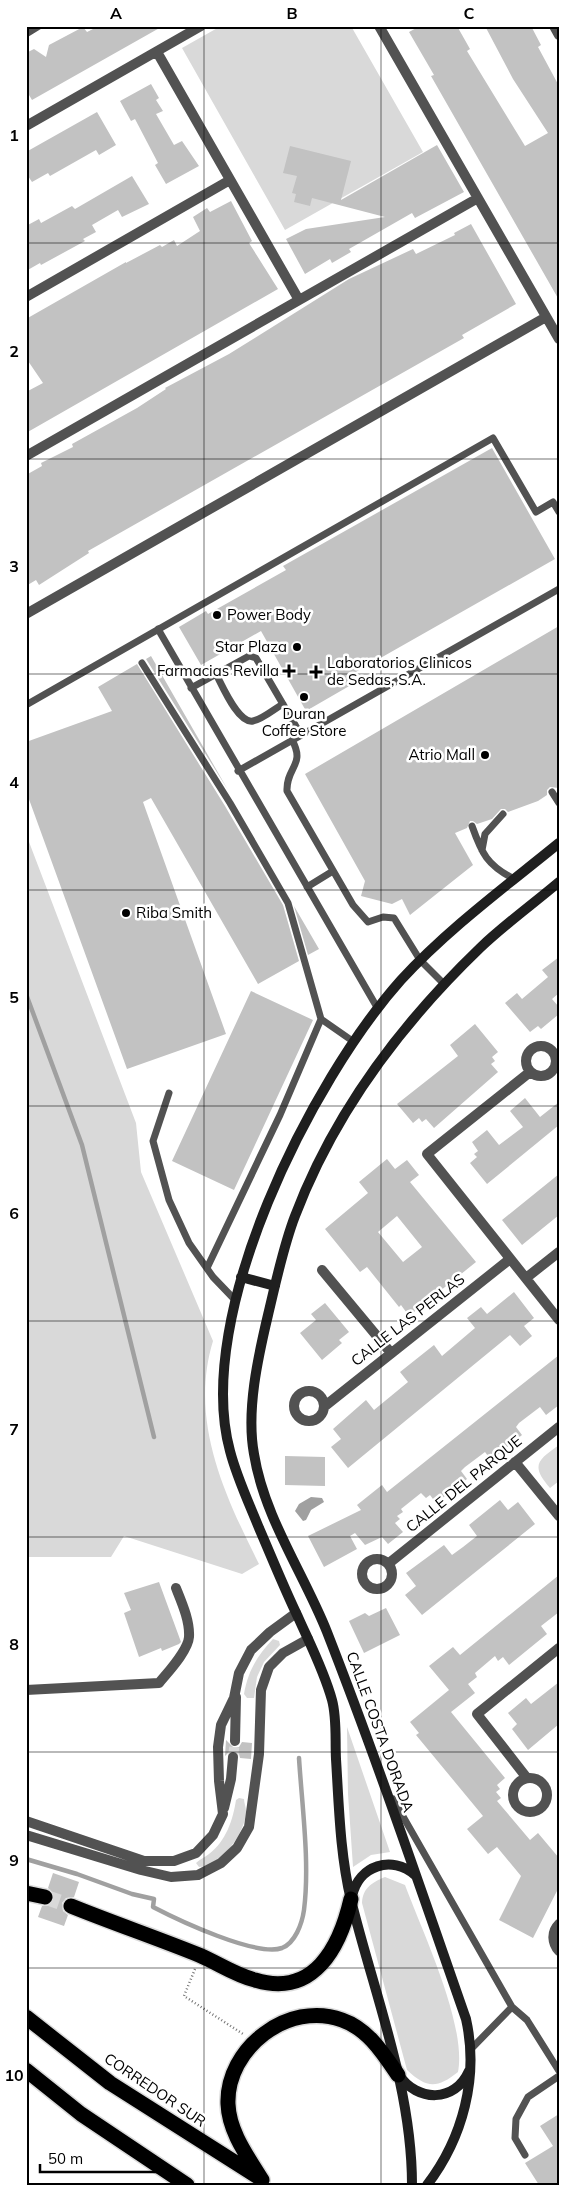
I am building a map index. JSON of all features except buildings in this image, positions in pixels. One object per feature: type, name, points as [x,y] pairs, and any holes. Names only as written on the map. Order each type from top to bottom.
[{"type":"highway","points":[[26,1893],[45,1897]]},
{"type":"highway","points":[[70,1906],[201,1956],[253,1980],[276,1984],[296,1980],[316,1970],[329,1955],[342,1933],[351,1899]]},
{"type":"highway","name":"CORREDOR SUR","points":[[26,2016],[110,2083],[266,2182]]},
{"type":"highway","points":[[266,2182],[235,2133],[228,2105],[229,2085],[233,2073],[239,2060],[254,2041],[275,2027],[293,2020],[311,2016],[332,2017],[353,2025],[370,2038],[398,2074]]},
{"type":"highway","points":[[26,2070],[81,2114],[187,2185]]},
{"type":"main road","points":[[412,2185],[409,2134],[398,2074],[351,1899],[342,1856],[333,1704],[321,1668],[242,1488],[229,1449],[223,1412],[223,1375],[241,1277],[280,1170],[336,1067],[398,983],[420,960],[460,923],[559,843]]},
{"type":"main road","name":"CALLE COSTA DORADA","points":[[427,2185],[450,2144],[469,2091],[472,2060],[466,2019],[382,1780],[320,1615],[262,1486],[254,1456],[250,1428],[257,1361],[294,1218],[315,1170],[340,1121],[391,1046],[418,1012],[481,946],[559,882]]},
{"type":"main road","points":[[241,1277],[275,1286]]},
{"type":"main road","points":[[351,1899],[360,1877],[373,1867],[396,1864],[416,1876]]},
{"type":"main road","points":[[398,2074],[410,2088],[418,2093],[427,2096],[445,2094],[453,2090],[466,2077],[472,2060]]},
{"type":"street","points":[[26,126],[201,26]]},
{"type":"street","points":[[379,26],[559,339]]},
{"type":"street","points":[[554,26],[559,35]]},
{"type":"street","points":[[157,52],[299,300]]},
{"type":"street","points":[[26,297],[230,180]]},
{"type":"street","points":[[26,456],[478,198]]},
{"type":"street","points":[[26,614],[546,317]]},
{"type":"street","points":[[530,1072],[427,1154],[559,1320]]},
{"type":"street","points":[[526,1278],[559,1252]]},
{"type":"street","name":"CALLE LAS PERLAS","points":[[325,1406],[510,1259]]},
{"type":"street","points":[[322,1270],[391,1352]]},
{"type":"street","name":"CALLE DEL PARQUE","points":[[388,1564],[559,1427]]},
{"type":"street","points":[[515,1462],[559,1516]]},
{"type":"street","points":[[26,1690],[159,1682],[179,1659],[190,1639],[186,1616],[176,1588]]},
{"type":"street","points":[[235,1741],[235,1693],[239,1673],[251,1650],[270,1632],[296,1613]]},
{"type":"street","points":[[26,1835],[141,1870],[171,1877],[198,1874],[221,1863],[238,1848],[249,1827],[259,1754],[261,1690],[269,1667],[283,1653],[308,1639]]},
{"type":"street","points":[[527,1778],[477,1714],[559,1648]]},
{"type":"street","points":[[223,1814],[219,1781],[218,1747],[221,1725],[235,1693]]},
{"type":"street","points":[[26,1821],[144,1861],[174,1861],[196,1854],[213,1835],[223,1814],[231,1779],[233,1757]]},
{"type":"street","points":[[559,1924],[554,1931],[553,1938],[554,1944],[559,1951]]},
{"type":"lane","points":[[26,34],[39,26]]},
{"type":"lane","points":[[26,705],[493,438],[536,512],[553,502],[559,512]]},
{"type":"lane","points":[[238,771],[559,589]]},
{"type":"lane","points":[[158,628],[238,771],[378,1010]]},
{"type":"lane","points":[[191,688],[249,656],[256,658],[301,735]]},
{"type":"lane","points":[[142,662],[230,803],[288,903],[322,1019],[354,1042]]},
{"type":"lane","points":[[216,674],[234,708],[240,716],[248,721],[254,721],[283,704]]},
{"type":"lane","points":[[292,740],[298,754],[298,760],[289,776],[287,791],[353,905],[368,922],[390,916],[394,918],[420,960],[444,984]]},
{"type":"lane","points":[[552,792],[559,803]]},
{"type":"lane","points":[[482,853],[485,834],[502,814]]},
{"type":"lane","points":[[472,826],[482,853],[491,865],[514,880]]},
{"type":"lane","points":[[307,887],[333,871]]},
{"type":"lane","points":[[207,1268],[280,1115],[322,1019]]},
{"type":"lane","points":[[169,1093],[154,1142],[169,1200],[189,1243],[213,1277],[236,1300]]},
{"type":"lane","points":[[382,1780],[512,2008],[527,2020],[559,2071]]},
{"type":"lane","points":[[471,2049],[512,2008]]},
{"type":"lane","points":[[526,2156],[516,2138],[516,2119],[528,2096],[559,2076]]},
{"type":"path","points":[[201,1956],[184,1996],[254,2041]]},
{"type":"shaded area","points":[[221,26],[351,26],[423,152],[285,230],[182,48]]},
{"type":"shaded area","points":[[26,834],[136,1123],[141,1172],[213,1341],[207,1370],[205,1399],[208,1428],[223,1484],[259,1564],[242,1574],[124,1536],[111,1557],[26,1557]]},
{"type":"shaded area","points":[[559,1445],[559,1481],[550,1488],[540,1474],[539,1464],[546,1455]]},
{"type":"shaded area","points":[[311,1497],[322,1498],[324,1502],[311,1510],[306,1520],[303,1521],[295,1511],[299,1504]]},
{"type":"shaded area","points":[[273,1639],[279,1641],[280,1645],[264,1662],[257,1677],[254,1698],[247,1698],[244,1694],[251,1671],[262,1652]]},
{"type":"shaded area","points":[[347,1727],[390,1852],[371,1855],[353,1867],[348,1794]]},
{"type":"shaded area","points":[[239,1798],[244,1799],[246,1811],[242,1829],[237,1838],[224,1855],[216,1861],[199,1867],[196,1863],[220,1843],[231,1822],[236,1800]]},
{"type":"shaded area","points":[[385,1877],[405,1885],[432,1952],[450,2004],[459,2052],[458,2072],[451,2078],[438,2084],[426,2083],[407,2070],[362,1903],[366,1890],[376,1881]]},
{"type":"waterway","points":[[26,994],[82,1145],[154,1437]]},
{"type":"waterway","points":[[26,1859],[77,1874],[132,1894],[154,1899],[153,1907],[217,1936],[254,1947],[282,1948],[291,1942],[300,1927],[306,1892],[306,1854],[299,1758]]},
{"type":"tunnel","points":[[233,1757],[235,1741]]},
{"type":"tunnel","points":[[45,1897],[71,1906]]},
{"type":"place","name":"Power Body","points":[[217,615]]},
{"type":"place","name":"Star Plaza","points":[[297,647]]},
{"type":"place","name":"Farmacias Revilla","points":[[289,671]]},
{"type":"place","name":"Laboratorios Clinicos de Sedas, S.A.","points":[[316,672]]},
{"type":"place","name":"Duran Coffee Store","points":[[304,697]]},
{"type":"place","name":"Atrio Mall","points":[[485,755]]},
{"type":"place","name":"Riba Smith","points":[[126,913]]}]
